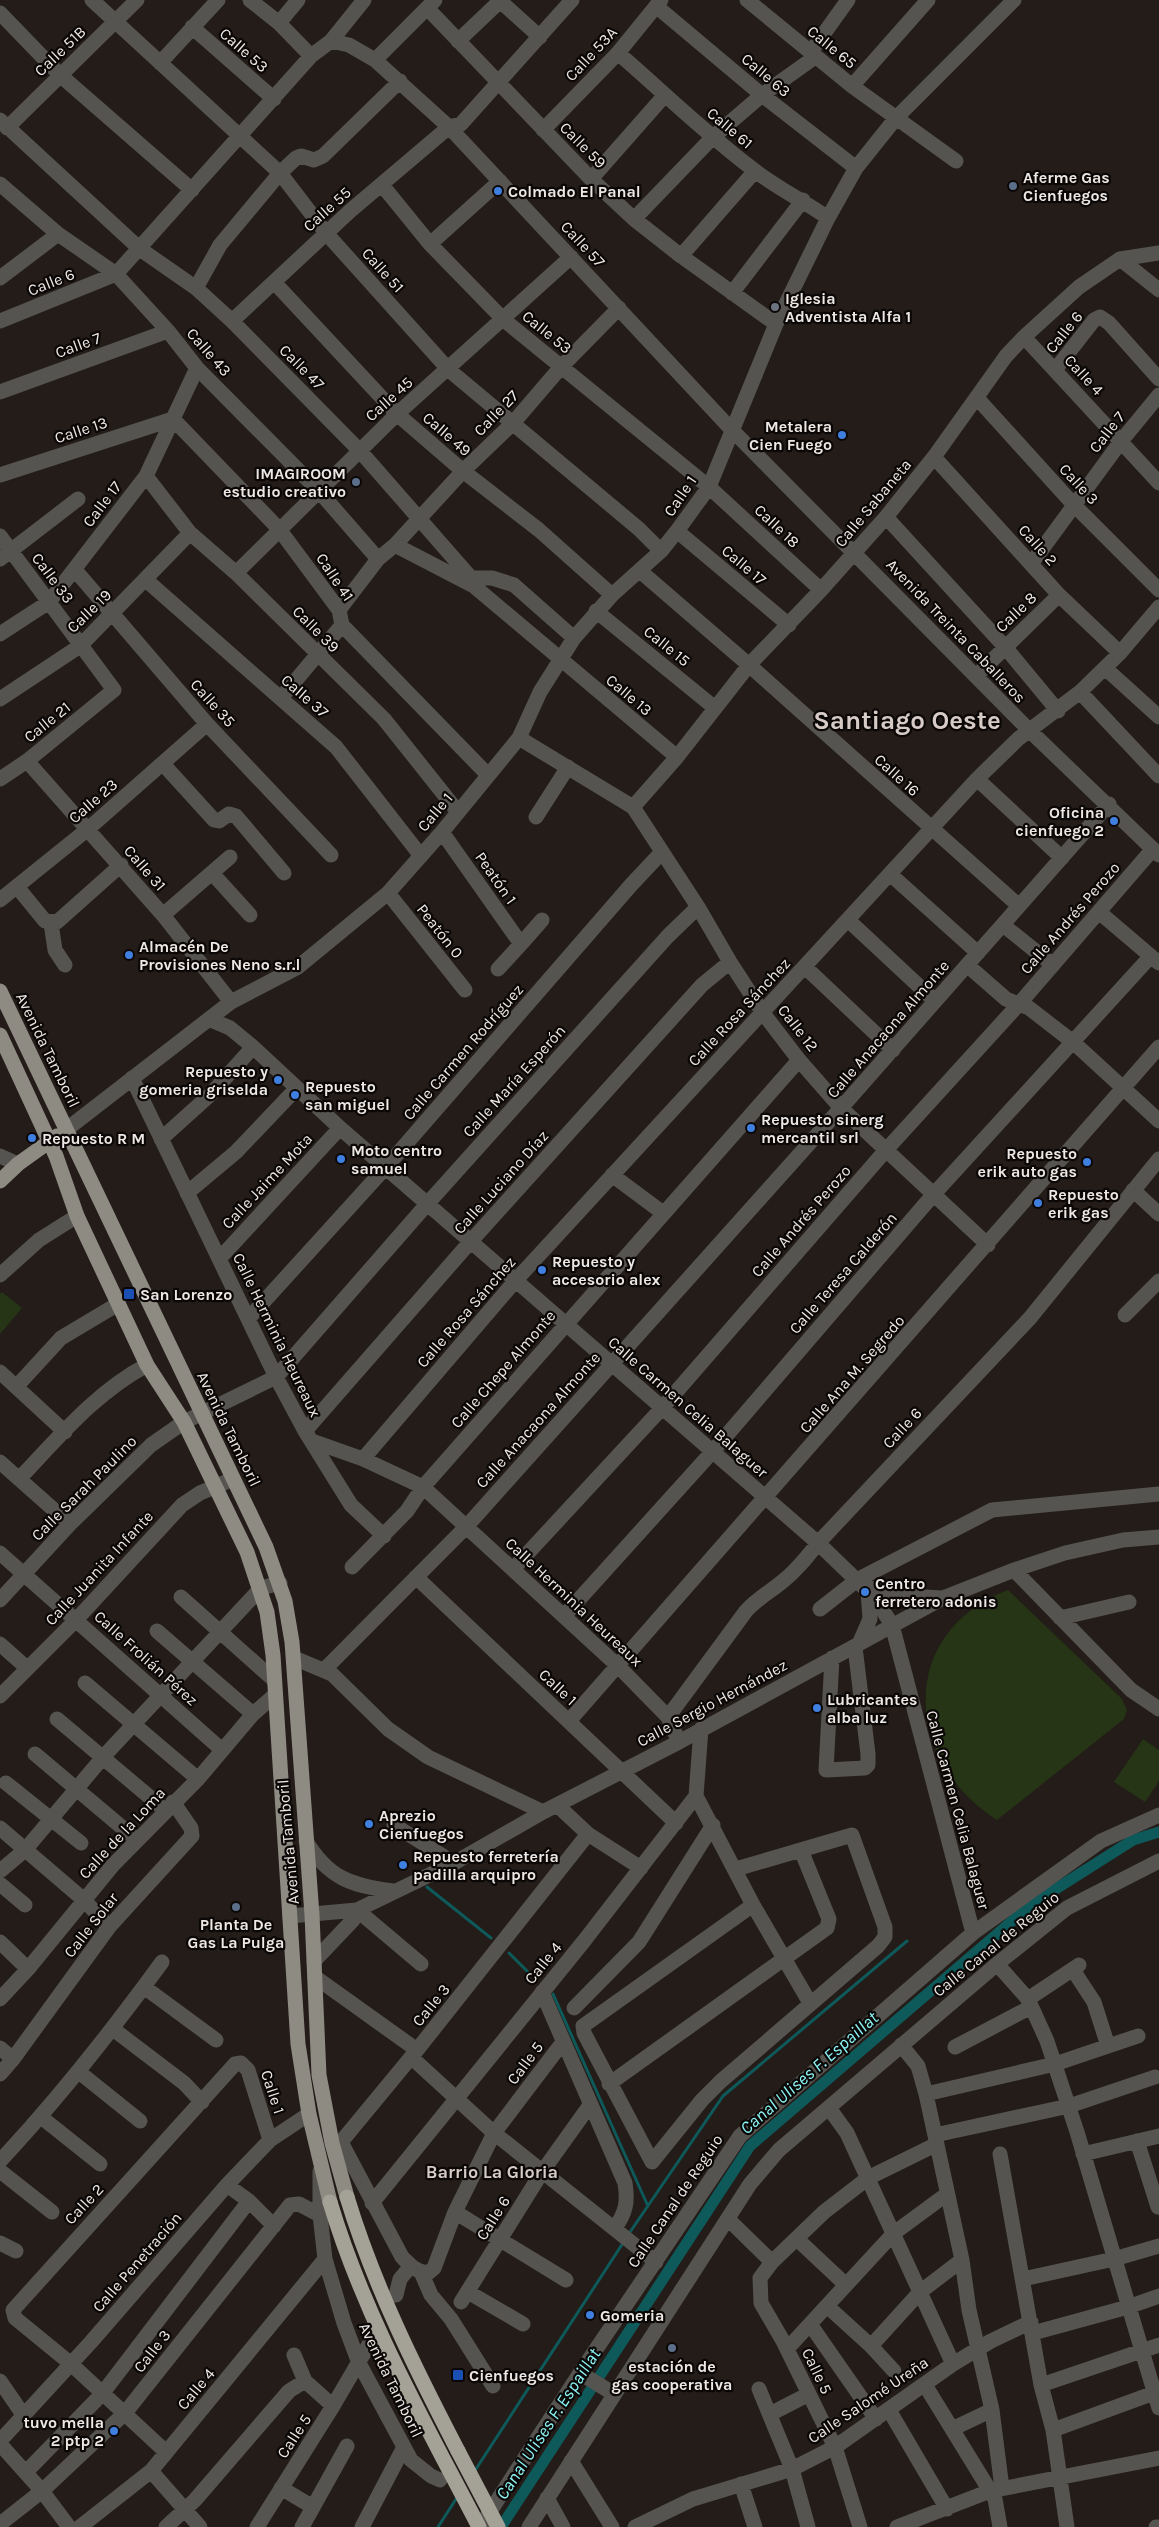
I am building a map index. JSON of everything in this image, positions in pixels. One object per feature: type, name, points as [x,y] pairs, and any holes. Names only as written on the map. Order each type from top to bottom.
[{"type":"highway","points":[[347,2197],[373,2277],[390,2317],[498,2527]]},
{"type":"highway","points":[[330,2202],[350,2264],[372,2319],[444,2473],[479,2527]]},
{"type":"main road","name":"Avenida Tamboril","points":[[0,991],[266,1546],[280,1583],[289,1622],[294,1658],[312,1915],[319,2074],[347,2197]]},
{"type":"main road","name":"Avenida Tamboril","points":[[0,1035],[50,1142],[78,1216],[118,1304],[147,1365],[184,1422],[247,1552],[261,1588],[270,1625],[298,2044],[309,2114],[330,2202]]},
{"type":"main road","points":[[0,1181],[18,1164],[67,1128]]},
{"type":"street","name":"Calle 51","points":[[92,0],[242,135],[280,173],[326,233],[448,370],[639,529],[661,551]]},
{"type":"street","name":"Calle 51B","points":[[4,124],[60,75],[137,0]]},
{"type":"street","points":[[160,63],[218,0]]},
{"type":"street","points":[[250,0],[279,23],[311,56]]},
{"type":"street","points":[[279,23],[298,0]]},
{"type":"street","points":[[116,274],[311,56],[331,41],[364,0]]},
{"type":"street","name":"Calle 55","points":[[232,321],[326,233],[449,127],[462,124],[572,0]]},
{"type":"street","name":"Calle 65","points":[[747,0],[852,86],[956,161]]},
{"type":"street","points":[[634,219],[713,137],[812,55],[848,0]]},
{"type":"street","points":[[852,86],[928,0]]},
{"type":"street","name":"Calle 1","points":[[67,1128],[231,1002],[298,967],[388,893],[442,832],[519,738],[559,659],[574,638],[612,595],[661,551],[709,487],[731,429],[776,324],[828,218],[856,168],[896,118],[1014,0]]},
{"type":"street","points":[[458,41],[500,1],[540,37]]},
{"type":"street","name":"Calle 53A","points":[[544,130],[618,53],[659,3]]},
{"type":"street","name":"Calle 63","points":[[659,3],[762,95],[856,168]]},
{"type":"street","points":[[375,60],[432,4]]},
{"type":"street","name":"Calle 59","points":[[432,4],[458,41],[500,82],[591,179],[634,219],[681,256],[776,324]]},
{"type":"street","points":[[0,13],[60,75],[192,190]]},
{"type":"street","name":"Calle 53","points":[[192,27],[274,99]]},
{"type":"street","name":"Calle 57","points":[[331,41],[349,45],[375,60],[449,127],[731,429]]},
{"type":"street","name":"Calle 61","points":[[618,53],[713,137],[756,171],[828,218]]},
{"type":"street","points":[[196,288],[220,245],[280,173],[296,158],[301,156],[314,160],[323,156],[400,81]]},
{"type":"street","points":[[591,179],[665,94]]},
{"type":"street","name":"Calle 47","points":[[4,124],[140,249],[196,288],[232,321],[360,450],[473,582],[559,659]]},
{"type":"street","points":[[681,256],[756,171]]},
{"type":"street","points":[[430,244],[500,181]]},
{"type":"street","name":"Calle 43","points":[[0,184],[58,234],[116,274],[168,331],[197,368],[318,490],[378,559]]},
{"type":"street","name":"Calle 53","points":[[382,185],[430,244],[504,320],[709,487]]},
{"type":"street","points":[[732,293],[802,200]]},
{"type":"street","points":[[0,278],[58,234]]},
{"type":"street","name":"Calle Sabaneta","points":[[633,807],[677,757],[749,665],[789,625],[886,517],[934,457],[1006,356],[1024,336],[1079,287],[1120,259],[1159,252]]},
{"type":"street","name":"Calle 45","points":[[236,573],[397,414],[504,320],[571,257]]},
{"type":"street","points":[[1120,259],[1159,290]]},
{"type":"street","name":"Calle 6","points":[[0,321],[116,274]]},
{"type":"street","name":"Calle 49","points":[[274,282],[397,414],[463,470],[539,530],[612,595]]},
{"type":"street","name":"Calle 27","points":[[281,698],[317,655],[378,559],[396,545],[463,470],[513,423],[561,367],[618,308]]},
{"type":"street","name":"Calle 6","points":[[1055,370],[1094,320],[1100,317],[1109,323],[1159,379]]},
{"type":"street","name":"Calle 7","points":[[0,392],[168,331]]},
{"type":"street","name":"Calle 4","points":[[1024,336],[1122,440],[1159,483]]},
{"type":"street","name":"Calle 17","points":[[0,634],[50,602],[146,476],[197,368]]},
{"type":"street","name":"Calle 7","points":[[1031,564],[1122,440],[1159,395]]},
{"type":"street","name":"Calle 3","points":[[977,398],[1074,505],[1159,590]]},
{"type":"street","name":"Calle 13","points":[[0,475],[173,419]]},
{"type":"street","name":"Calle 41","points":[[173,419],[279,529],[340,617],[488,775]]},
{"type":"street","name":"Avenida Treinta Caballeros","points":[[731,429],[855,552],[1029,730],[1109,804],[1156,852]]},
{"type":"street","name":"Calle 2","points":[[934,457],[1059,595],[1120,653]]},
{"type":"street","name":"Calle 39","points":[[146,476],[190,534],[236,573],[384,720],[458,812]]},
{"type":"street","name":"Calle 18","points":[[709,487],[821,590]]},
{"type":"street","points":[[6,555],[78,499]]},
{"type":"street","points":[[886,517],[1005,647],[1058,711]]},
{"type":"street","name":"Calle 17","points":[[677,531],[789,625]]},
{"type":"street","name":"Calle 19","points":[[0,699],[80,646],[190,534]]},
{"type":"street","name":"Calle 33","points":[[0,536],[6,555],[50,602],[80,646],[114,690]]},
{"type":"street","points":[[396,545],[473,582],[492,578],[514,585],[574,638]]},
{"type":"street","name":"Calle 35","points":[[75,570],[207,724],[331,855]]},
{"type":"street","name":"Calle 16","points":[[640,571],[749,665],[1019,906]]},
{"type":"street","name":"Calle 37","points":[[146,580],[336,747],[421,856]]},
{"type":"street","name":"Calle 8","points":[[976,676],[1059,595]]},
{"type":"street","name":"Calle Rosa Sánchez","points":[[362,1460],[516,1280],[976,779],[1029,730],[1058,711],[1080,692],[1120,653],[1159,607]]},
{"type":"street","name":"Calle 15","points":[[596,612],[715,708]]},
{"type":"street","name":"Calle 13","points":[[559,659],[677,757]]},
{"type":"street","points":[[1105,668],[1159,717]]},
{"type":"street","name":"Calle 21","points":[[0,779],[27,761],[114,690]]},
{"type":"street","points":[[1080,692],[1159,776]]},
{"type":"street","name":"Calle 23","points":[[0,900],[18,888],[88,829],[207,724]]},
{"type":"street","name":"Calle 12","points":[[519,738],[633,807],[698,907],[763,1013],[799,1060],[841,1108],[988,1245]]},
{"type":"street","name":"Calle 31","points":[[27,761],[121,865],[231,1002]]},
{"type":"street","points":[[163,764],[214,820],[219,821],[229,814],[236,816],[284,873]]},
{"type":"street","points":[[536,817],[568,767]]},
{"type":"street","points":[[976,779],[1062,858]]},
{"type":"street","name":"Calle Anacaona Almonte","points":[[324,1670],[466,1527],[893,1050],[1109,804]]},
{"type":"street","name":"Peatón 1","points":[[442,832],[521,944]]},
{"type":"street","name":"Calle Carmen Rodríguez","points":[[248,1319],[386,1167],[631,885],[662,852]]},
{"type":"street","name":"Calle Andrés Perozo","points":[[514,1568],[663,1407],[886,1150],[1099,912],[1156,852]]},
{"type":"street","points":[[163,915],[230,857]]},
{"type":"street","points":[[52,924],[60,920],[121,865]]},
{"type":"street","points":[[212,873],[250,915]]},
{"type":"street","points":[[890,874],[978,953]]},
{"type":"street","points":[[18,888],[40,916],[52,924],[55,950],[65,965]]},
{"type":"street","name":"Peatón 0","points":[[388,893],[465,990]]},
{"type":"street","name":"Calle María Esperón","points":[[202,1413],[276,1377],[428,1203],[668,936],[698,907]]},
{"type":"street","points":[[1099,912],[1155,959]]},
{"type":"street","points":[[498,969],[542,920]]},
{"type":"street","points":[[848,920],[935,1001]]},
{"type":"street","points":[[1002,925],[1053,964]]},
{"type":"street","name":"Calle Teresa Calderón","points":[[564,1616],[712,1451],[933,1195],[1074,1042],[1155,959]]},
{"type":"street","name":"Calle Luciano Díaz","points":[[308,1436],[471,1241],[702,985],[730,962]]},
{"type":"street","points":[[967,965],[1006,999],[1028,1008],[1074,1042],[1159,1121]]},
{"type":"street","points":[[805,967],[893,1050]]},
{"type":"street","name":"Calle Carmen Celia Balaguer","points":[[209,1019],[230,1028],[253,1047],[340,1128],[818,1543],[881,1606],[892,1626],[972,1933]]},
{"type":"street","points":[[161,1139],[211,1094],[253,1047]]},
{"type":"street","name":"Calle Ana M. Segredo","points":[[569,1721],[766,1499],[1159,1047]]},
{"type":"street","name":"Calle Chepe Almonte","points":[[352,1567],[407,1511],[423,1488],[662,1213],[799,1060]]},
{"type":"street","name":"Calle Herminia Heureaux","points":[[132,1078],[276,1377],[308,1436],[423,1488],[514,1568],[618,1666],[668,1717],[679,1742]]},
{"type":"street","points":[[188,1193],[236,1152],[296,1089]]},
{"type":"street","name":"Calle Jaime Mota","points":[[220,1258],[340,1128]]},
{"type":"street","points":[[0,1156],[18,1164]]},
{"type":"street","name":"Calle 6","points":[[668,1717],[746,1611],[759,1597],[783,1582],[803,1563],[818,1543],[1030,1318],[1159,1159]]},
{"type":"street","points":[[612,1175],[662,1213]]},
{"type":"street","points":[[1133,1190],[1159,1214]]},
{"type":"street","points":[[0,1275],[38,1240],[78,1216]]},
{"type":"street","points":[[1125,1315],[1159,1281]]},
{"type":"street","points":[[16,1387],[61,1338],[118,1304]]},
{"type":"street","points":[[19,1479],[111,1386],[147,1365]]},
{"type":"street","points":[[0,1372],[64,1432]]},
{"type":"street","name":"Calle Sarah Paulino","points":[[0,1600],[70,1524],[151,1445],[184,1422],[202,1413]]},
{"type":"street","points":[[308,1436],[351,1505],[384,1536]]},
{"type":"street","points":[[0,1462],[70,1524]]},
{"type":"street","name":"Calle Juanita Infante","points":[[0,1696],[76,1620],[182,1505],[234,1479]]},
{"type":"street","points":[[820,1609],[992,1510],[1159,1494]]},
{"type":"street","name":"Calle Sergio Hernández","points":[[290,1916],[357,1910],[454,1862],[543,1812],[679,1742],[942,1598],[1014,1570],[1065,1553],[1123,1540],[1159,1537]]},
{"type":"street","name":"Calle Frolián Pérez","points":[[0,1554],[222,1750]]},
{"type":"street","points":[[1014,1570],[1131,1690],[1159,1709]]},
{"type":"street","name":"Calle 1","points":[[416,1577],[676,1823]]},
{"type":"street","points":[[0,1871],[25,1850],[104,1756],[160,1694],[193,1664],[261,1588],[280,1583]]},
{"type":"street","points":[[862,1585],[893,1595],[942,1598]]},
{"type":"street","points":[[832,1658],[826,1770],[866,1768],[868,1754],[857,1646],[870,1620],[862,1585]]},
{"type":"street","points":[[181,1597],[275,1687]]},
{"type":"street","points":[[1060,1618],[1129,1602]]},
{"type":"street","points":[[157,1631],[253,1714]]},
{"type":"street","points":[[0,1644],[27,1668]]},
{"type":"street","points":[[294,1658],[334,1675],[388,1729],[422,1754],[543,1812]]},
{"type":"street","points":[[85,1683],[198,1779]]},
{"type":"street","name":"Calle de la Loma","points":[[0,1999],[138,1840],[169,1806],[198,1779],[275,1687]]},
{"type":"street","points":[[1140,1696],[1159,1696]]},
{"type":"street","points":[[57,1719],[169,1806]]},
{"type":"street","points":[[701,1729],[696,1796],[713,1825],[753,1905],[810,2003]]},
{"type":"street","points":[[35,1754],[77,1787],[138,1840]]},
{"type":"street","points":[[6,1783],[51,1817],[81,1843]]},
{"type":"street","name":"Calle 4","points":[[372,2203],[641,1868],[696,1796]]},
{"type":"street","points":[[557,1805],[588,1834],[641,1868]]},
{"type":"street","name":"Calle Solar","points":[[0,2074],[13,2059],[109,1927],[192,1836],[191,1828],[169,1806]]},
{"type":"street","name":"Calle Canal de Reguio","points":[[479,2527],[584,2375],[740,2136],[972,1933],[1101,1841],[1159,1815]]},
{"type":"street","points":[[394,1825],[454,1862]]},
{"type":"street","points":[[574,2008],[639,1942],[713,1825]]},
{"type":"street","points":[[0,1828],[84,1900],[109,1927]]},
{"type":"street","name":"Calle 3","points":[[336,2142],[414,2054],[588,1834]]},
{"type":"street","points":[[736,1869],[852,1835],[885,1932],[878,1946],[810,2003],[712,2090],[653,2162],[610,2084],[583,2030],[584,2025],[753,1905]]},
{"type":"street","points":[[306,1841],[315,1857],[330,1871],[345,1881],[365,1888],[393,1891]]},
{"type":"street","points":[[610,2084],[826,1929],[830,1924],[801,1850]]},
{"type":"street","name":"Calle Canal de Reguio","points":[[531,2526],[612,2393],[750,2184],[779,2150],[997,1964],[1067,1908],[1159,1861]]},
{"type":"street","points":[[0,1884],[25,1905]]},
{"type":"street","points":[[314,1961],[353,1920],[357,1910],[421,1964]]},
{"type":"street","points":[[0,1942],[28,1969]]},
{"type":"street","points":[[0,2161],[42,2117],[79,2072],[162,1962]]},
{"type":"street","points":[[997,1964],[1030,2003],[1055,2064],[1158,2403],[1053,2430]]},
{"type":"street","points":[[956,2047],[1030,2003],[1076,1967],[1094,2002],[1108,2046]]},
{"type":"street","points":[[315,1977],[414,2054],[456,2098],[494,2133],[656,2262]]},
{"type":"street","points":[[144,1987],[216,2040]]},
{"type":"street","points":[[542,1992],[625,2182],[628,2200],[623,2216],[623,2235]]},
{"type":"street","points":[[113,2029],[184,2083],[202,2102]]},
{"type":"street","points":[[926,2094],[1055,2064],[1138,2036]]},
{"type":"street","name":"Calle 5","points":[[416,2269],[428,2273],[434,2268],[455,2212],[494,2133],[563,2042]]},
{"type":"street","points":[[901,2045],[918,2066],[926,2094],[962,2260],[969,2310],[992,2410],[995,2499],[1000,2527]]},
{"type":"street","points":[[0,2048],[13,2059]]},
{"type":"street","name":"Calle 1","points":[[235,2064],[240,2063],[248,2070],[270,2140]]},
{"type":"street","name":"Calle 2","points":[[70,2363],[15,2318],[13,2310],[235,2064]]},
{"type":"street","points":[[79,2072],[140,2121]]},
{"type":"street","name":"Calle 5","points":[[860,2527],[835,2447],[787,2349],[761,2304],[760,2278],[772,2262],[824,2212],[868,2178],[936,2140],[1069,2106],[1156,2077]]},
{"type":"street","name":"Calle 6","points":[[523,2324],[465,2297],[542,2172],[590,2105]]},
{"type":"street","points":[[829,2108],[847,2133],[953,2364]]},
{"type":"street","name":"Calle Penetración","points":[[0,2442],[91,2342],[227,2185],[270,2140],[309,2114]]},
{"type":"street","points":[[42,2117],[100,2164]]},
{"type":"street","points":[[1083,2154],[1159,2136]]},
{"type":"street","points":[[1137,2141],[1158,2207]]},
{"type":"street","points":[[336,2142],[402,2257],[416,2269],[431,2295],[451,2318],[493,2386]]},
{"type":"street","points":[[1000,2154],[1041,2385],[1053,2430],[1067,2527]]},
{"type":"street","name":"Avenida Tamboril","points":[[320,2162],[320,2215],[325,2259],[344,2323],[360,2363],[411,2460],[431,2476],[444,2473]]},
{"type":"street","points":[[0,2171],[52,2212]]},
{"type":"street","points":[[227,2185],[249,2201],[274,2226]]},
{"type":"street","points":[[787,2349],[894,2233],[947,2194]]},
{"type":"street","points":[[26,2472],[102,2394],[249,2201]]},
{"type":"street","name":"Calle 3","points":[[0,2524],[42,2491],[125,2413],[290,2205],[294,2204],[320,2215]]},
{"type":"street","points":[[455,2212],[566,2280]]},
{"type":"street","points":[[728,2219],[772,2262]]},
{"type":"street","points":[[797,2238],[846,2285]]},
{"type":"street","points":[[0,2243],[16,2251]]},
{"type":"street","points":[[1023,2279],[1114,2259],[1159,2246]]},
{"type":"street","name":"Calle 4","points":[[80,2527],[151,2471],[325,2259]]},
{"type":"street","points":[[871,2346],[920,2292],[962,2260]]},
{"type":"street","points":[[396,2295],[400,2279],[416,2269]]},
{"type":"street","name":"Calle Salomé Ureña","points":[[635,2527],[693,2500],[792,2469],[835,2447],[953,2364],[1004,2333],[1128,2307],[1159,2296]]},
{"type":"street","points":[[827,2306],[871,2346],[894,2371]]},
{"type":"street","points":[[810,2324],[876,2419]]},
{"type":"street","name":"Calle 5","points":[[257,2527],[360,2363],[371,2341]]},
{"type":"street","points":[[1041,2385],[1159,2345]]},
{"type":"street","points":[[294,2355],[305,2381],[333,2406]]},
{"type":"street","points":[[70,2363],[166,2452]]},
{"type":"street","points":[[584,2375],[612,2393]]},
{"type":"street","points":[[0,2381],[24,2416]]},
{"type":"street","points":[[166,2527],[185,2510],[289,2390],[305,2381]]},
{"type":"street","points":[[925,2385],[952,2429],[996,2489]]},
{"type":"street","points":[[759,2389],[792,2469],[808,2527]]},
{"type":"street","points":[[770,2414],[808,2394]]},
{"type":"street","points":[[889,2410],[947,2509]]},
{"type":"street","points":[[952,2429],[992,2410]]},
{"type":"street","points":[[0,2442],[42,2491],[69,2527]]},
{"type":"street","points":[[302,2527],[347,2446]]},
{"type":"street","points":[[362,2527],[404,2447]]},
{"type":"street","points":[[897,2527],[996,2489],[1159,2458]]},
{"type":"street","points":[[571,2461],[612,2527]]},
{"type":"street","points":[[151,2471],[200,2527]]},
{"type":"street","points":[[741,2484],[755,2527]]},
{"type":"street","points":[[281,2488],[313,2507]]},
{"type":"street","points":[[547,2498],[563,2527]]},
{"type":"green space","points":[[2,1292],[22,1308],[0,1334],[0,1294]]},
{"type":"green space","points":[[1008,1590],[1122,1699],[1127,1710],[1124,1719],[997,1820],[966,1795],[944,1765],[930,1733],[926,1699],[931,1666],[946,1636],[972,1610]]},
{"type":"green space","points":[[1143,1739],[1159,1750],[1159,1781],[1145,1802],[1114,1782]]},
{"type":"waterway","name":"Canal Ulises F. Espaillat","points":[[501,2527],[750,2146],[1032,1904],[1133,1840],[1159,1832]]},
{"type":"waterway","points":[[427,1887],[491,1938]]},
{"type":"waterway","points":[[628,2235],[723,2096],[907,1941]]},
{"type":"waterway","points":[[509,1953],[532,1976]]},
{"type":"waterway","points":[[553,1994],[647,2204]]},
{"type":"waterway","points":[[474,2472],[623,2243]]},
{"type":"waterway","points":[[438,2527],[458,2496]]},
{"type":"place","name":"Aferme Gas Cienfuegos","points":[[1013,186]]},
{"type":"place","name":"Colmado El Panal","points":[[498,191]]},
{"type":"place","name":"Iglesia Adventista Alfa 1","points":[[775,307]]},
{"type":"place","name":"Metalera Cien Fuego","points":[[842,435]]},
{"type":"place","name":"IMAGIROOM estudio creativo","points":[[356,482]]},
{"type":"place","name":"Oficina cienfuego 2","points":[[1114,821]]},
{"type":"place","name":"Almacén De Provisiones Neno s.r.l","points":[[129,955]]},
{"type":"place","name":"Repuesto y gomeria griselda","points":[[278,1080]]},
{"type":"place","name":"Repuesto san miguel","points":[[295,1095]]},
{"type":"place","name":"Repuesto sinerg mercantil srl","points":[[751,1128]]},
{"type":"place","name":"Repuesto R M","points":[[32,1138]]},
{"type":"place","name":"Moto centro samuel","points":[[341,1159]]},
{"type":"place","name":"Repuesto erik auto gas","points":[[1087,1162]]},
{"type":"place","name":"Repuesto erik gas","points":[[1038,1203]]},
{"type":"place","name":"Repuesto y accesorio alex","points":[[542,1270]]},
{"type":"place","name":"San Lorenzo","points":[[129,1294]]},
{"type":"place","name":"Centro ferretero adonis","points":[[865,1592]]},
{"type":"place","name":"Lubricantes alba luz","points":[[817,1708]]},
{"type":"place","name":"Aprezio Cienfuegos","points":[[369,1824]]},
{"type":"place","name":"Repuesto ferretería padilla arquipro","points":[[403,1865]]},
{"type":"place","name":"Planta De Gas La Pulga","points":[[236,1907]]},
{"type":"place","name":"Gomeria","points":[[590,2315]]},
{"type":"place","name":"estación de gas cooperativa","points":[[672,2348]]},
{"type":"place","name":"Cienfuegos","points":[[458,2375]]},
{"type":"place","name":"tuvo mella 2 ptp 2","points":[[114,2431]]},
{"type":"district","name":"Santiago Oeste","points":[[907,720]]},
{"type":"district","name":"Barrio La Gloria","points":[[492,2172]]}]
